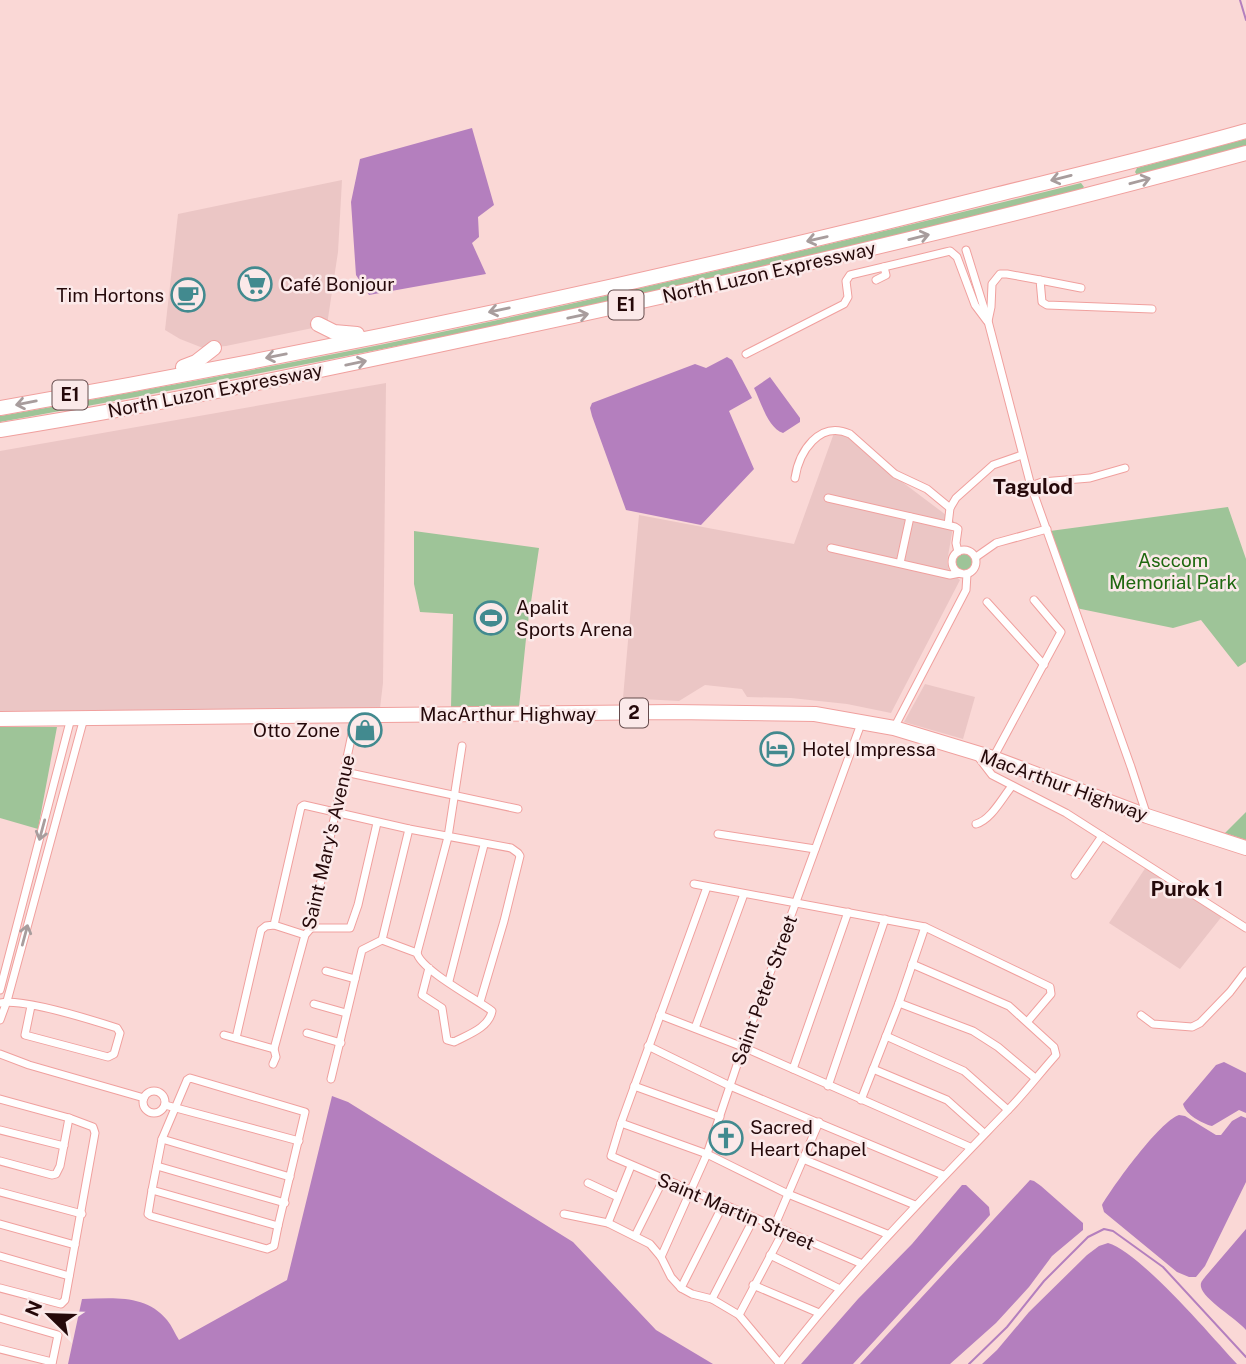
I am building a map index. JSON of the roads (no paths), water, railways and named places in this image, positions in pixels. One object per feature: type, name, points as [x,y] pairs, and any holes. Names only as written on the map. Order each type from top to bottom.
[{"type":"highway","name":"North Luzon Expressway","points":[[0,408],[417,328],[827,237],[1246,131]]},
{"type":"highway","name":"North Luzon Expressway","points":[[0,430],[306,373],[666,297],[914,238],[1246,153]]},
{"type":"highway","points":[[318,324],[334,332],[353,335],[417,328]]},
{"type":"highway","points":[[141,382],[197,362],[214,348]]},
{"type":"highway","name":"MacArthur Highway","points":[[0,719],[775,712],[815,714],[894,728],[993,758],[1147,816],[1246,848]]},
{"type":"street","points":[[965,250],[988,321],[1031,486],[1147,816]]},
{"type":"street","points":[[746,354],[844,304],[848,297],[846,281],[850,275],[946,252],[954,253],[975,305],[988,321]]},
{"type":"street","points":[[876,280],[886,275],[884,267]]},
{"type":"street","points":[[988,321],[992,284],[1000,274],[1081,288]]},
{"type":"street","points":[[1040,281],[1042,302],[1047,304],[1152,309]]},
{"type":"street","points":[[795,478],[801,458],[813,438],[819,434],[843,431],[895,474],[927,489],[950,508]]},
{"type":"street","points":[[948,525],[950,508],[956,498],[993,465],[1022,455]]},
{"type":"street","points":[[1031,486],[1042,482],[1090,478],[1125,468]]},
{"type":"street","points":[[828,498],[958,529],[958,552]]},
{"type":"street","points":[[900,563],[910,517]]},
{"type":"street","points":[[831,548],[954,576],[974,569],[976,557],[996,543],[1047,529]]},
{"type":"street","points":[[894,728],[966,590],[963,573],[953,565],[953,557],[958,552],[970,551],[976,557]]},
{"type":"street","points":[[993,758],[1061,632],[1034,600]]},
{"type":"street","points":[[987,602],[1044,665]]},
{"type":"street","name":"Saint Mary's Avenue","points":[[273,1064],[276,1057],[274,1049],[306,935],[311,928],[356,715]]},
{"type":"street","points":[[0,990],[66,738],[78,718]]},
{"type":"street","points":[[0,1020],[78,740],[78,718]]},
{"type":"street","name":"Saint Peter Street","points":[[661,1256],[707,1154],[743,1047],[862,721]]},
{"type":"street","points":[[66,738],[78,740]]},
{"type":"street","points":[[429,968],[422,995],[442,1008],[449,1042],[477,1030],[491,1018],[492,1011],[429,968],[418,959],[417,953],[448,837],[462,746]]},
{"type":"street","points":[[976,753],[992,775],[1066,813],[1246,928]]},
{"type":"street","points":[[345,772],[518,809]]},
{"type":"street","points":[[56,776],[68,778]]},
{"type":"street","points":[[976,824],[989,816],[1012,786]]},
{"type":"street","points":[[274,925],[302,806],[409,830],[514,849],[520,856],[480,1002]]},
{"type":"street","points":[[311,928],[350,928],[377,823]]},
{"type":"street","points":[[383,940],[409,830]]},
{"type":"street","points":[[718,834],[815,849]]},
{"type":"street","points":[[1076,874],[1102,836]]},
{"type":"street","points":[[449,981],[484,845]]},
{"type":"street","points":[[33,866],[43,869]]},
{"type":"street","points":[[694,884],[925,927],[1052,990],[1028,1021]]},
{"type":"street","points":[[707,887],[621,1122],[707,1154],[788,1194],[887,1234]]},
{"type":"street","points":[[695,1028],[744,894]]},
{"type":"street","points":[[793,1069],[848,912]]},
{"type":"street","points":[[828,1086],[885,919]]},
{"type":"street","points":[[236,1038],[261,930],[274,925],[306,935]]},
{"type":"street","points":[[861,1100],[925,927]]},
{"type":"street","points":[[331,1079],[362,950],[383,940],[417,953]]},
{"type":"street","points":[[564,1214],[608,1223],[650,1244],[681,1288],[712,1299],[739,1315],[779,1364],[860,1263],[1008,1110],[1056,1055],[1056,1050],[1009,1006],[912,964]]},
{"type":"street","points":[[326,971],[355,979]]},
{"type":"street","points":[[1141,1015],[1153,1024],[1192,1027],[1200,1023],[1230,992],[1246,971]]},
{"type":"street","points":[[4,1002],[31,1006],[117,1028],[120,1033],[114,1054],[108,1057],[25,1035],[31,1006]]},
{"type":"street","points":[[899,1003],[973,1031],[998,1047],[1035,1078]]},
{"type":"street","points":[[314,1004],[346,1013]]},
{"type":"street","points":[[660,1015],[743,1047],[970,1147]]},
{"type":"street","points":[[307,1033],[341,1043]]},
{"type":"street","points":[[224,1035],[274,1049]]},
{"type":"street","points":[[886,1036],[964,1071],[1008,1110]]},
{"type":"street","points":[[648,1046],[730,1086],[943,1175]]},
{"type":"street","points":[[0,1054],[144,1098]]},
{"type":"street","points":[[873,1069],[947,1100],[984,1133]]},
{"type":"street","points":[[193,1078],[304,1110],[306,1115],[274,1246],[267,1250],[148,1214],[162,1139],[176,1108],[187,1080],[193,1078]]},
{"type":"street","points":[[634,1086],[720,1117]]},
{"type":"street","points":[[149,1092],[160,1092],[165,1097],[166,1105],[158,1113],[151,1113],[143,1105],[144,1098],[149,1092]]},
{"type":"street","points":[[0,1099],[69,1118],[95,1130],[65,1300],[61,1304],[0,1288]]},
{"type":"street","points":[[166,1105],[299,1141]]},
{"type":"street","points":[[0,1161],[56,1174],[69,1118]]},
{"type":"street","name":"Saint Martin Street","points":[[621,1122],[612,1157],[860,1263]]},
{"type":"street","points":[[774,1227],[818,1122]]},
{"type":"street","points":[[0,1130],[64,1146]]},
{"type":"street","points":[[162,1139],[290,1177]]},
{"type":"street","points":[[803,1159],[915,1205]]},
{"type":"street","points":[[157,1166],[285,1203]]},
{"type":"street","points":[[608,1223],[631,1166]]},
{"type":"street","points":[[635,1236],[663,1180]]},
{"type":"street","points":[[588,1183],[618,1197]]},
{"type":"street","points":[[152,1190],[278,1226]]},
{"type":"street","points":[[0,1192],[82,1214]]},
{"type":"street","points":[[681,1288],[723,1205]]},
{"type":"street","points":[[712,1299],[754,1218]]},
{"type":"street","points":[[0,1224],[75,1245]]},
{"type":"street","points":[[739,1315],[784,1230]]},
{"type":"street","points":[[770,1255],[839,1289]]},
{"type":"street","points":[[0,1256],[69,1276]]},
{"type":"street","points":[[753,1285],[818,1313]]},
{"type":"street","points":[[0,1318],[58,1335],[52,1363],[0,1349]]},
{"type":"street","points":[[18,1364],[22,1355]]},
{"type":"waterway","points":[[1240,0],[1246,20]]},
{"type":"waterway","points":[[969,1364],[1007,1327],[1044,1281],[1088,1237],[1104,1229],[1113,1231],[1163,1267],[1246,1357]]},
{"type":"place","name":"Café Bonjour","points":[[255,284]]},
{"type":"place","name":"Tim Hortons","points":[[188,295]]},
{"type":"place","name":"Apalit Sports Arena","points":[[491,618]]},
{"type":"place","name":"Otto Zone","points":[[365,730]]},
{"type":"place","name":"Hotel Impressa","points":[[777,749]]},
{"type":"place","name":"Sacred Heart Chapel","points":[[726,1138]]},
{"type":"district","name":"Tagulod","points":[[1033,487]]},
{"type":"district","name":"Purok 1","points":[[1187,889]]},
{"type":"park label","name":"Asccom Memorial Park","points":[[1173,571]]}]
